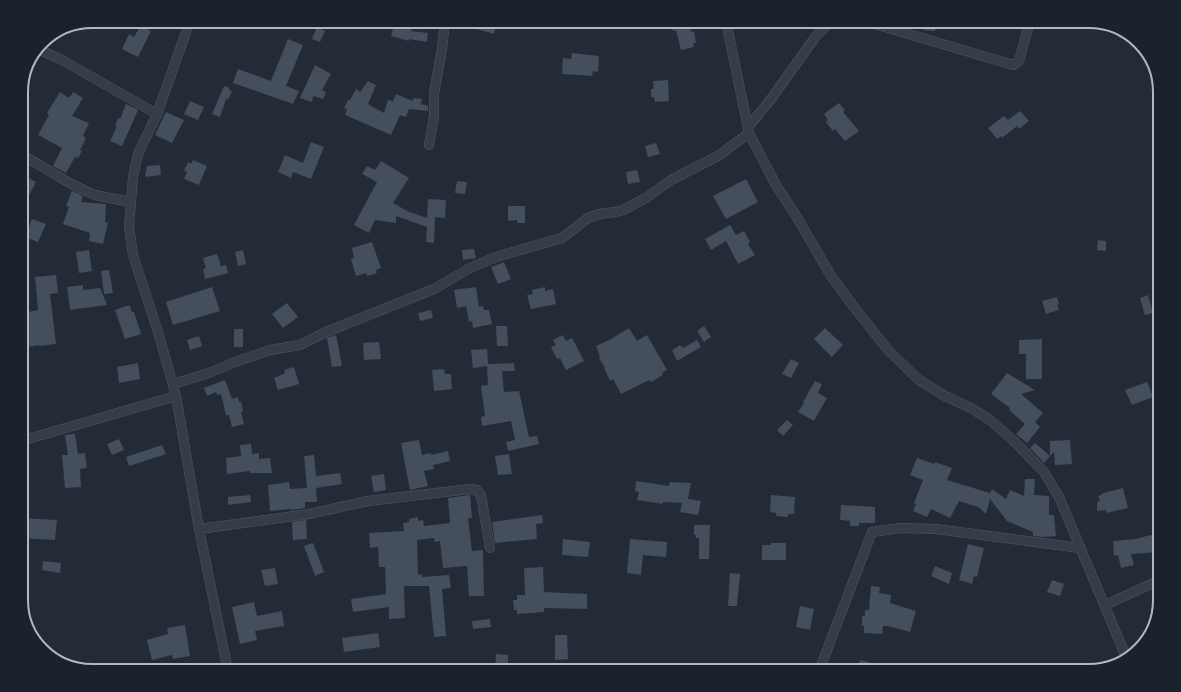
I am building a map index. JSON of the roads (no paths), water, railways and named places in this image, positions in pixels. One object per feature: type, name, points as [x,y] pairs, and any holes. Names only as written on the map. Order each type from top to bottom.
[{"type":"street","points":[[188,28],[157,114],[138,154],[133,177],[129,227],[133,255],[176,396],[199,529],[227,664]]},
{"type":"street","points":[[429,145],[434,116],[434,93],[444,28]]},
{"type":"street","points":[[727,28],[749,130],[776,185],[798,219],[831,276],[857,312],[889,351],[919,380],[990,420],[1044,472],[1059,497],[1125,653]]},
{"type":"street","points":[[173,384],[209,373],[262,352],[300,345],[339,327],[434,289],[470,268],[496,257],[562,238],[588,218],[599,214],[619,211],[646,198],[671,180],[718,156],[749,130],[816,36],[824,28]]},
{"type":"street","points":[[889,28],[1013,65],[1019,61],[1028,28]]},
{"type":"street","points":[[43,51],[62,60],[157,114]]},
{"type":"street","points":[[28,158],[73,185],[95,195],[130,202]]},
{"type":"street","points":[[28,439],[176,396]]},
{"type":"street","points":[[199,529],[309,514],[368,501],[470,489],[477,490],[481,495],[490,548]]},
{"type":"street","points":[[822,664],[872,532],[900,528],[936,529],[1080,548]]},
{"type":"street","points":[[1105,605],[1153,583]]}]
